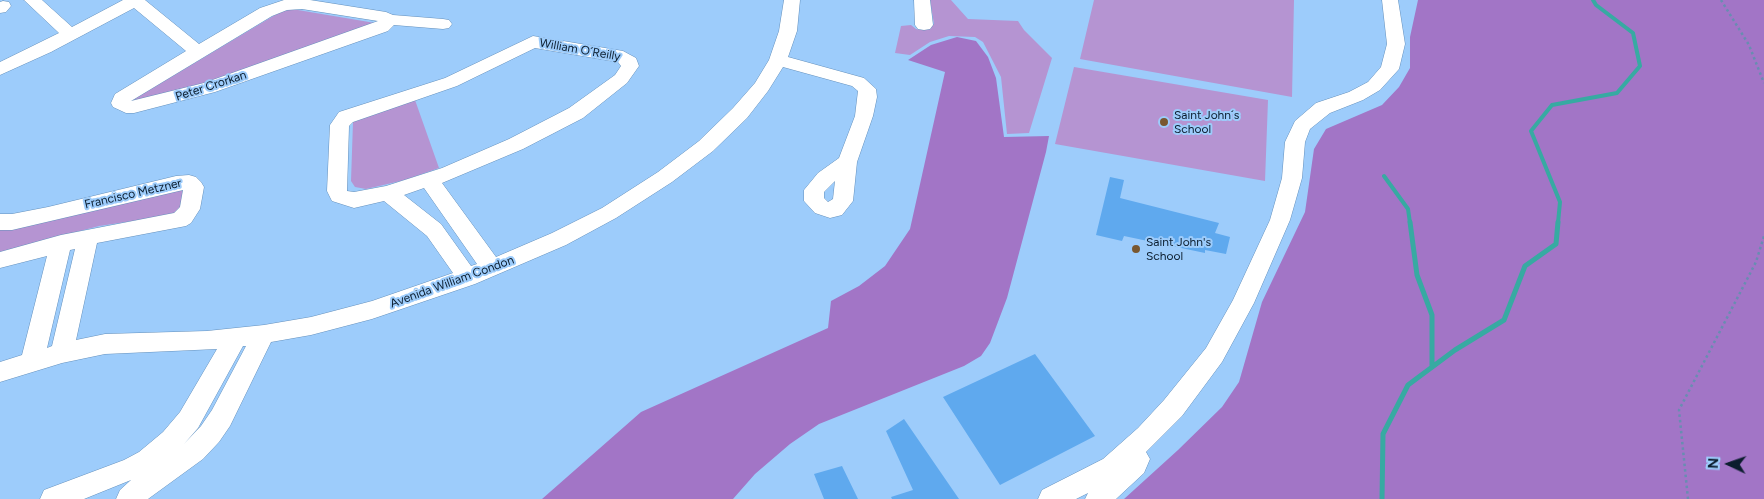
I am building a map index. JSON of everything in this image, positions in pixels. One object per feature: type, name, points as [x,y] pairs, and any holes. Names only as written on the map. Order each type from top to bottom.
[{"type":"street","points":[[32,0],[71,35]]},
{"type":"street","points":[[0,69],[71,35],[136,0],[198,52]]},
{"type":"street","name":"Avenida William Condon","points":[[0,372],[62,353],[123,343],[182,342],[235,338],[311,326],[357,315],[467,278],[559,239],[609,213],[665,177],[706,146],[740,113],[762,87],[778,60],[788,31],[792,0]]},
{"type":"street","points":[[922,0],[924,25]]},
{"type":"street","points":[[1050,499],[1112,467],[1147,436],[1173,408],[1214,355],[1243,303],[1286,204],[1292,178],[1295,142],[1302,126],[1323,108],[1356,96],[1374,86],[1390,69],[1396,44],[1390,0]]},
{"type":"street","name":"Peter Crorkan","points":[[389,20],[382,27],[209,88],[134,107],[126,107],[120,103],[122,98],[128,93],[272,9],[291,4],[383,16],[389,20],[412,20],[443,24]]},
{"type":"street","name":"William O´Reilly","points":[[533,42],[616,55],[627,58],[630,62],[627,72],[621,79],[576,112],[516,144],[428,180],[387,193],[354,200],[343,198],[337,191],[340,125],[342,120],[351,114],[434,89],[484,67],[533,42]]},
{"type":"street","points":[[778,60],[858,82],[867,89],[868,97],[864,116],[847,162]]},
{"type":"street","points":[[428,180],[492,268]]},
{"type":"street","name":"Francisco Metzner","points":[[0,222],[12,222],[48,215],[176,182],[189,182],[194,187],[190,209],[184,217],[168,222],[62,243],[0,260]]},
{"type":"street","points":[[387,193],[434,230],[456,259],[467,278]]},
{"type":"street","points":[[62,353],[88,237]]},
{"type":"street","points":[[32,362],[62,243]]},
{"type":"street","points":[[128,499],[147,483],[194,451],[210,434],[222,418],[264,334]]},
{"type":"street","points":[[53,499],[133,468],[148,460],[172,440],[189,420],[235,338]]},
{"type":"street","points":[[1098,499],[1135,465],[1147,436]]},
{"type":"path","points":[[1721,0],[1749,46],[1764,83]]},
{"type":"path","points":[[1688,499],[1679,410],[1756,262],[1764,236]]},
{"type":"shaded area","points":[[930,0],[951,0],[968,19],[1018,21],[1024,30],[1052,58],[1029,133],[1007,134],[1001,77],[983,42],[975,37],[949,36],[930,42],[910,55],[895,53],[901,26],[911,25],[916,29],[922,30],[934,24]]},
{"type":"shaded area","points":[[1094,0],[1294,0],[1292,97],[1080,59]]},
{"type":"shaded area","points":[[1418,0],[1764,0],[1764,499],[1124,499],[1222,407],[1239,382],[1262,302],[1305,212],[1314,149],[1326,129],[1382,105],[1399,87],[1410,68],[1410,37]]},
{"type":"shaded area","points":[[292,9],[375,23],[209,84],[129,102],[280,12]]},
{"type":"shaded area","points":[[957,37],[976,41],[988,57],[996,78],[1004,137],[1049,136],[1007,298],[990,343],[981,356],[964,366],[819,424],[790,444],[755,474],[733,499],[542,499],[641,412],[828,328],[831,301],[859,286],[885,266],[910,229],[945,72],[908,60],[931,45]]},
{"type":"shaded area","name":"Saint John´s School","points":[[1074,67],[1268,100],[1265,181],[1055,144]]},
{"type":"shaded area","points":[[415,100],[439,168],[405,180],[366,189],[355,187],[351,181],[353,122]]},
{"type":"shaded area","points":[[181,189],[184,191],[182,207],[176,213],[99,226],[0,252],[0,227]]},
{"type":"building","points":[[1110,177],[1124,180],[1120,198],[1219,223],[1215,233],[1230,237],[1226,254],[1205,250],[1205,253],[1124,236],[1122,241],[1096,235]]},
{"type":"building","points":[[1035,354],[1095,436],[1000,485],[943,397]]},
{"type":"building","points":[[904,419],[959,499],[892,499],[891,497],[913,490],[886,431]]},
{"type":"building","points":[[842,466],[858,499],[824,499],[814,474]]},
{"type":"waterway","points":[[1558,223],[1560,202],[1531,131],[1552,105],[1617,93],[1640,66],[1633,33],[1596,5],[1593,0]]},
{"type":"waterway","points":[[1384,176],[1408,209],[1410,223]]},
{"type":"waterway","points":[[1410,222],[1417,275],[1432,315],[1432,366]]},
{"type":"waterway","points":[[1382,499],[1383,434],[1408,385],[1455,350],[1504,320],[1525,266],[1556,244],[1558,222]]},
{"type":"place","name":"Saint John´s School","points":[[1164,122]]},
{"type":"place","name":"Saint John's School","points":[[1136,249]]}]
